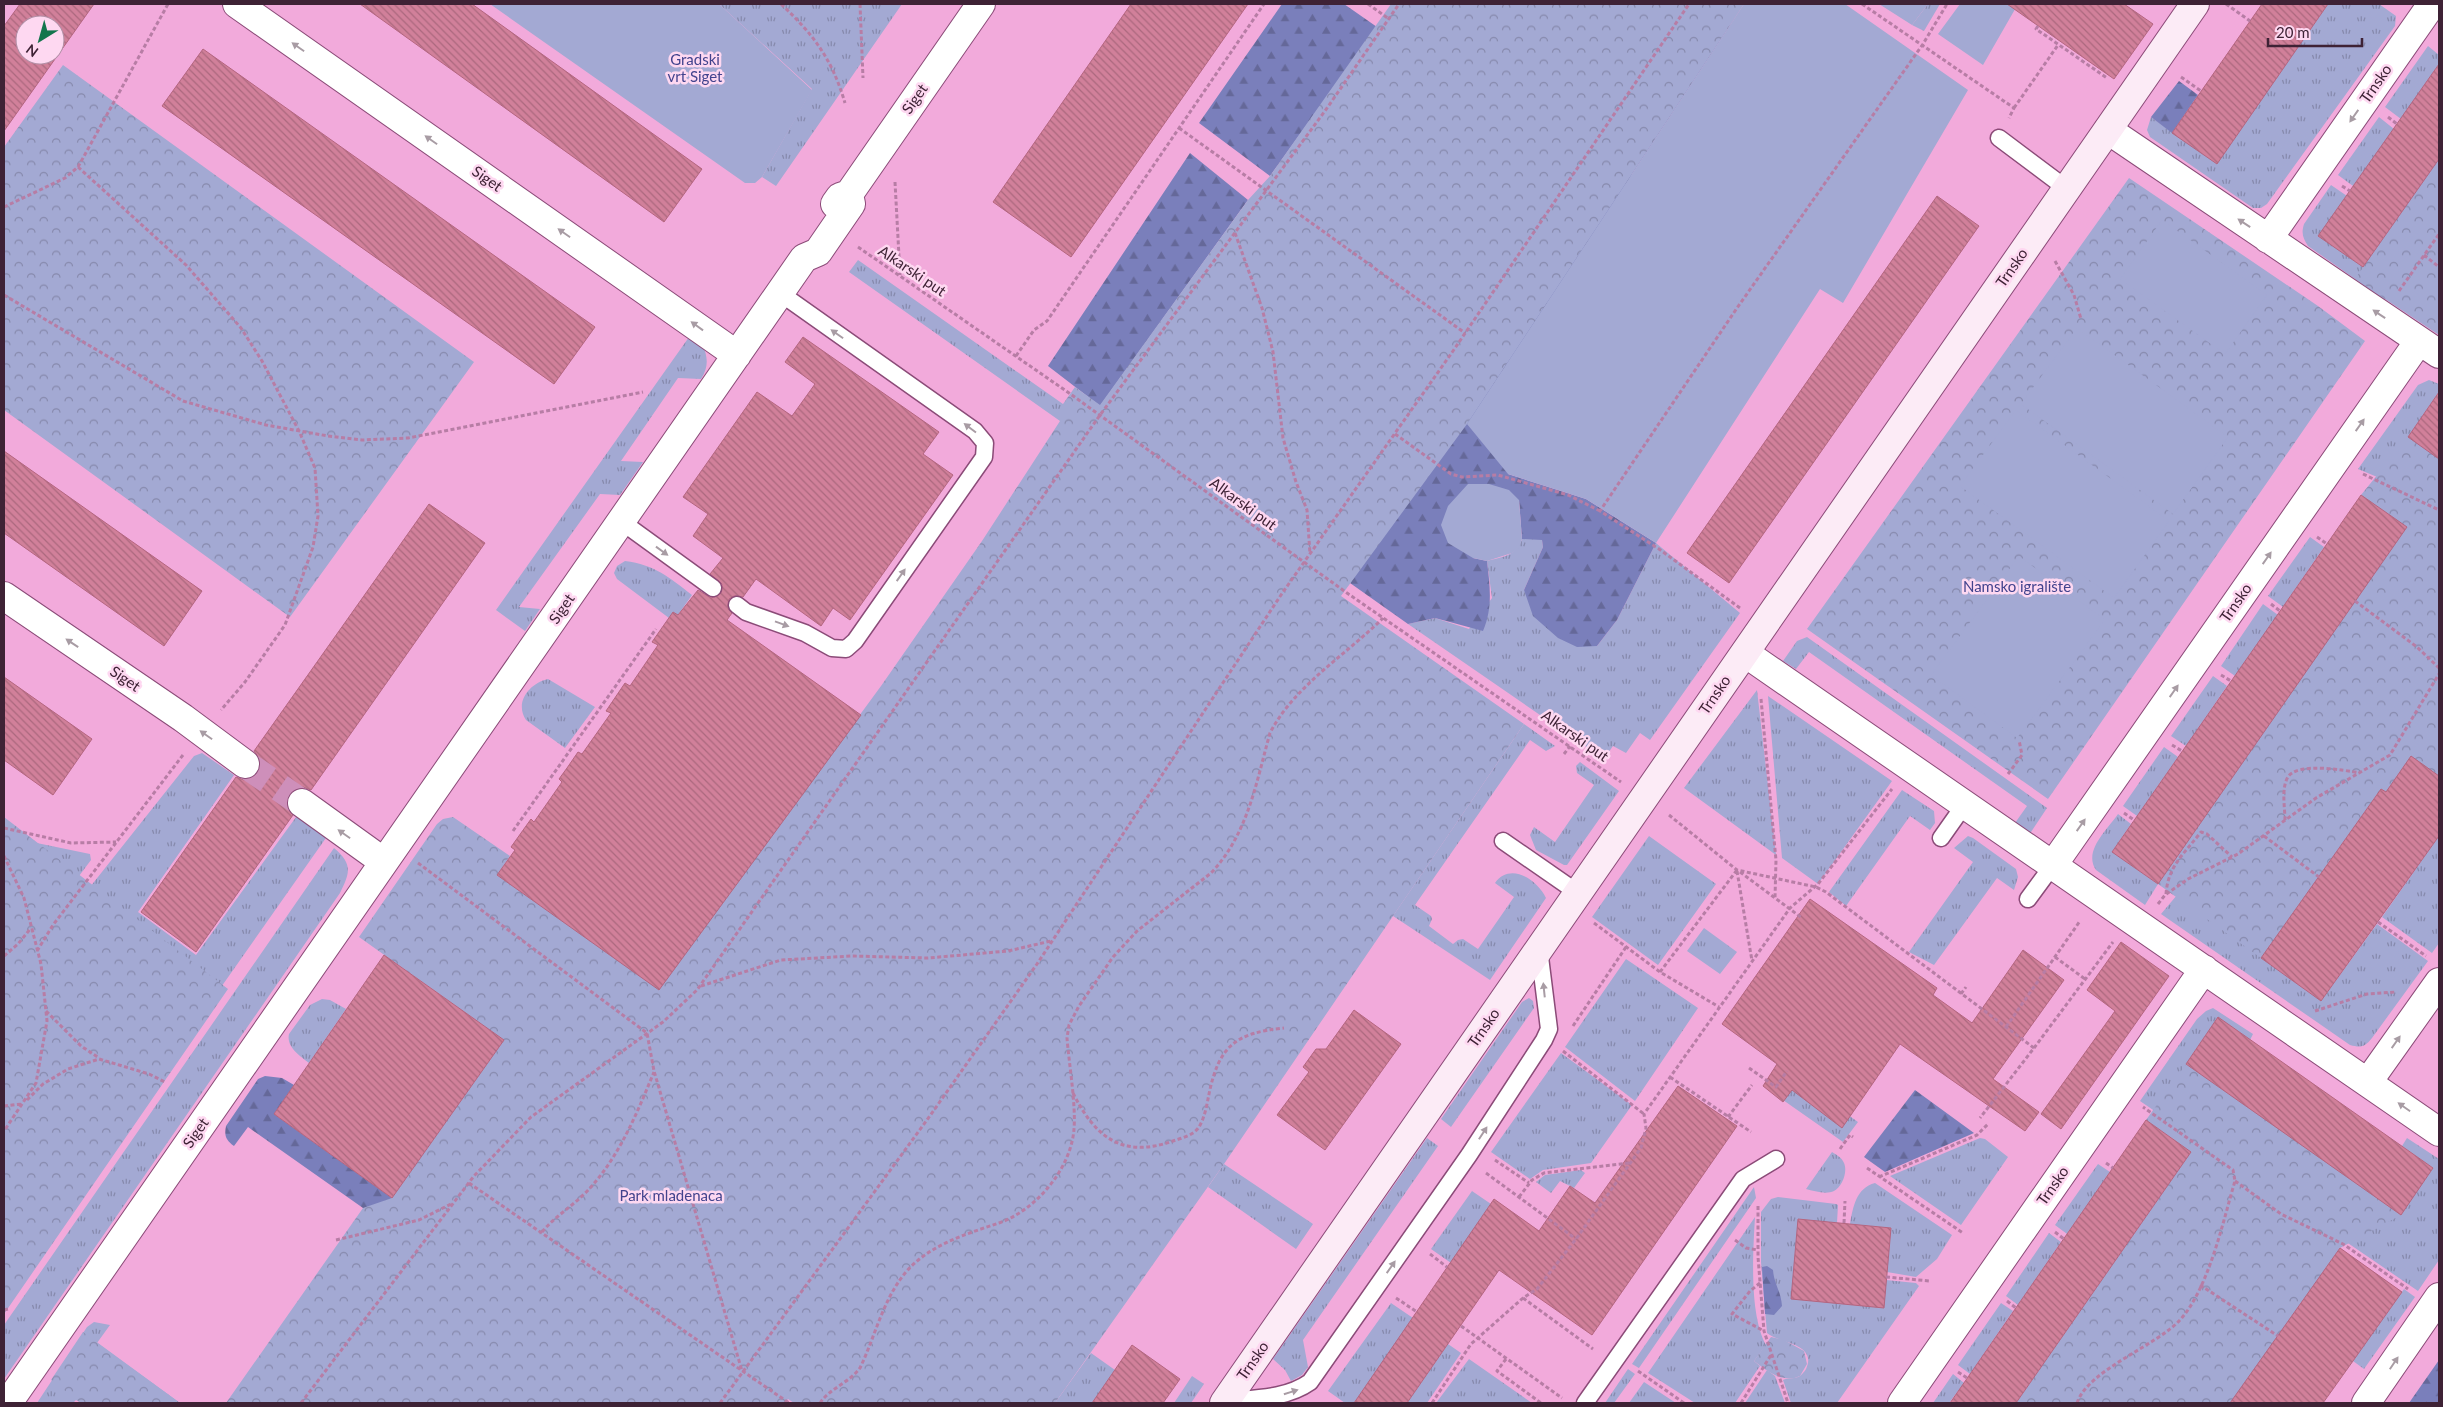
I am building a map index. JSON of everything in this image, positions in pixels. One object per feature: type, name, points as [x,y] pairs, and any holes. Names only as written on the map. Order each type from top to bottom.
[{"type":"street","name":"Siget","points":[[236,4],[737,354]]},
{"type":"street","name":"Siget","points":[[8,1403],[780,293],[804,258],[804,245],[840,197],[849,194],[981,4]]},
{"type":"street","name":"Trnsko","points":[[1225,1402],[2195,4]]},
{"type":"street","name":"Trnsko","points":[[2268,238],[2432,4]]},
{"type":"street","name":"Trnsko","points":[[2053,865],[2429,348],[2108,130]]},
{"type":"street","name":"Siget","points":[[4,596],[245,764]]},
{"type":"street","points":[[1745,653],[2439,1132]]},
{"type":"street","points":[[302,803],[384,862]]},
{"type":"street","name":"Trnsko","points":[[1902,1403],[2204,969]]},
{"type":"street","points":[[2368,1082],[2436,971]]},
{"type":"street","points":[[2366,1403],[2439,1297]]},
{"type":"lane","points":[[1999,138],[2067,188]]},
{"type":"lane","points":[[737,605],[746,612],[805,633],[832,648],[846,649],[855,641],[984,457],[985,442],[975,431],[780,293]]},
{"type":"lane","points":[[622,522],[713,588]]},
{"type":"lane","points":[[1941,838],[1965,804]]},
{"type":"lane","points":[[1503,841],[1578,893]]},
{"type":"lane","points":[[2028,899],[2053,865]]},
{"type":"lane","points":[[1225,1402],[1278,1396],[1302,1388],[1310,1382],[1469,1155],[1544,1040],[1548,1029],[1539,948]]},
{"type":"lane","points":[[1585,1403],[1742,1179],[1776,1159]]},
{"type":"path","points":[[4,207],[65,178],[78,167],[168,4]]},
{"type":"path","points":[[781,4],[812,36],[828,60],[845,104]]},
{"type":"path","points":[[860,4],[863,78]]},
{"type":"path","points":[[1016,356],[1034,330],[1047,321],[1264,4]]},
{"type":"path","points":[[1368,4],[1389,18]]},
{"type":"path","points":[[301,1403],[469,1183],[531,1117],[663,1022],[700,986],[1100,415],[1266,191],[1400,4]]},
{"type":"path","points":[[720,1403],[927,1120],[1052,940],[1310,554],[1465,333],[1689,4]]},
{"type":"path","points":[[1862,4],[2014,108]]},
{"type":"path","points":[[1600,511],[1737,308],[1923,44],[1946,4]]},
{"type":"path","points":[[2226,4],[2250,21]]},
{"type":"path","points":[[2038,26],[2036,29],[2086,62],[2109,80]]},
{"type":"path","points":[[1999,138],[2014,108],[2058,45]]},
{"type":"path","points":[[2176,74],[2202,91]]},
{"type":"path","points":[[1179,128],[1465,333]]},
{"type":"path","points":[[38,951],[53,925],[201,732],[245,682],[285,625],[313,547],[318,516],[315,468],[299,431],[262,361],[241,328],[207,287],[78,167]]},
{"type":"path","points":[[895,179],[900,276]]},
{"type":"path","points":[[1235,233],[1262,308],[1273,352],[1283,438],[1296,482],[1307,510],[1310,554]]},
{"type":"path","points":[[2405,281],[2439,234]]},
{"type":"path","name":"Alkarski put","points":[[854,244],[1100,415],[1383,618],[1622,783]]},
{"type":"path","points":[[2424,255],[2439,267]]},
{"type":"path","points":[[2055,261],[2074,295],[2081,319]]},
{"type":"path","points":[[4,295],[183,401],[222,414],[299,431],[362,440],[408,438],[643,392]]},
{"type":"path","points":[[1395,434],[1452,474],[1462,477],[1498,475],[1568,495],[1600,511],[1658,549],[1742,609]]},
{"type":"path","points":[[2362,474],[2439,510]]},
{"type":"path","points":[[2355,601],[2417,647],[2439,668]]},
{"type":"path","points":[[820,1403],[824,1397],[854,1377],[860,1368],[890,1298],[906,1272],[938,1247],[973,1230],[1000,1222],[1019,1213],[1049,1186],[1070,1147],[1074,1129],[1067,1038],[1068,1025],[1079,1006],[1114,957],[1137,931],[1211,873],[1220,863],[1238,836],[1248,815],[1270,733],[1276,721],[1310,684],[1383,618]]},
{"type":"path","points":[[513,831],[656,629]]},
{"type":"path","points":[[2156,906],[2166,895],[2188,879],[2232,857],[2316,798],[2390,755],[2439,674]]},
{"type":"path","points":[[1760,691],[1776,855],[1775,898]]},
{"type":"path","points":[[2008,774],[2022,755],[2019,740]]},
{"type":"path","points":[[1564,754],[1570,746]]},
{"type":"path","points":[[2285,820],[2285,787],[2288,777],[2295,771],[2308,768],[2360,773]]},
{"type":"path","points":[[1432,1403],[1471,1344],[1523,1298],[1537,1289],[1576,1239],[1641,1148],[1646,1128],[1644,1114],[1790,908],[1816,887],[1894,786]]},
{"type":"path","points":[[1666,813],[1737,870],[1802,918]]},
{"type":"path","points":[[4,828],[71,844],[116,842]]},
{"type":"path","points":[[2166,895],[2167,878],[2173,866],[2201,832],[2208,834],[2232,857]]},
{"type":"path","points":[[2264,836],[2319,877]]},
{"type":"path","points":[[4,856],[24,898],[32,927],[38,951],[47,1021],[36,1083],[4,1131]]},
{"type":"path","points":[[411,857],[647,1033],[654,1071],[742,1372]]},
{"type":"path","points":[[1737,870],[1816,887],[1826,892],[1875,931],[2034,1048]]},
{"type":"path","points":[[1737,870],[1752,962]]},
{"type":"path","points":[[1660,972],[1737,870]]},
{"type":"path","points":[[2006,1027],[2085,914]]},
{"type":"path","points":[[1587,919],[1660,972],[1720,1008]]},
{"type":"path","points":[[2378,922],[2436,971]]},
{"type":"path","points":[[1875,931],[1879,925]]},
{"type":"path","points":[[4,956],[18,944],[32,927]]},
{"type":"path","points":[[1980,1118],[2118,936]]},
{"type":"path","points":[[700,986],[781,960],[852,956],[928,958],[1008,951],[1052,940]]},
{"type":"path","points":[[1569,1032],[1626,947]]},
{"type":"path","points":[[2055,957],[2086,979]]},
{"type":"path","points":[[1961,994],[1966,987]]},
{"type":"path","points":[[2309,1012],[2367,994],[2401,992]]},
{"type":"path","points":[[46,1011],[80,1046],[99,1059],[148,1074],[165,1082]]},
{"type":"path","points":[[1071,1090],[1096,1129],[1116,1144],[1132,1147],[1166,1144],[1184,1137],[1200,1126],[1214,1069],[1226,1050],[1238,1039],[1263,1030],[1284,1028]]},
{"type":"path","points":[[1559,1048],[1644,1114]]},
{"type":"path","points":[[4,1106],[22,1104],[43,1084],[68,1069],[99,1059]]},
{"type":"path","points":[[1749,1068],[1776,1087],[1787,1071]]},
{"type":"path","points":[[542,1232],[553,1218],[588,1190],[605,1171],[620,1144],[654,1071]]},
{"type":"path","points":[[1670,1077],[1751,1132]]},
{"type":"path","points":[[1728,1117],[1752,1085]]},
{"type":"path","points":[[2077,1403],[2080,1396],[2099,1377],[2171,1328],[2182,1318],[2208,1270],[2235,1181],[2233,1170],[2142,1106]]},
{"type":"path","points":[[1880,1177],[1977,1135],[1988,1124]]},
{"type":"path","points":[[1840,1148],[1850,1135],[1853,1137]]},
{"type":"path","points":[[1493,1158],[1529,1183]]},
{"type":"path","points":[[1519,1196],[1529,1183],[1544,1173],[1630,1163]]},
{"type":"path","points":[[1867,1168],[1963,1233]]},
{"type":"path","points":[[1484,1172],[1576,1239]]},
{"type":"path","points":[[2235,1181],[2281,1214],[2343,1244],[2411,1291]]},
{"type":"path","points":[[469,1183],[788,1403]]},
{"type":"path","points":[[1844,1223],[1845,1201]]},
{"type":"path","points":[[336,1240],[420,1220],[454,1202]]},
{"type":"path","points":[[1758,1206],[1758,1250],[1764,1331],[1788,1403]]},
{"type":"path","points":[[1735,1240],[1746,1248],[1758,1250]]},
{"type":"path","points":[[1423,1250],[1447,1267]]},
{"type":"path","points":[[1886,1277],[1930,1281]]},
{"type":"path","points":[[1760,1283],[1750,1291],[1732,1314],[1764,1331]]},
{"type":"path","points":[[2200,1285],[2278,1336]]},
{"type":"path","points":[[1392,1294],[1417,1312]]},
{"type":"path","points":[[1523,1298],[1595,1350]]},
{"type":"path","points":[[4,1310],[8,1309]]},
{"type":"path","points":[[1461,1326],[1553,1392]]},
{"type":"path","points":[[1741,1403],[1772,1355]]},
{"type":"path","points":[[1506,1359],[1497,1371],[1542,1403]]},
{"type":"path","points":[[1643,1374],[1684,1403]]},
{"type":"green space","name":"Gradski vrt Siget","points":[[490,4],[719,4],[812,90],[762,177],[755,183],[745,183]]},
{"type":"green space","points":[[719,4],[902,4],[776,186],[762,177],[812,89]]},
{"type":"green space","points":[[1282,4],[1344,4],[1377,27],[1270,176],[1199,123]]},
{"type":"green space","name":"Park mladenaca","points":[[1391,4],[1744,4],[1467,424],[1341,596],[1524,724],[1224,1164],[1055,1403],[794,1403],[788,1399],[785,1403],[226,1403],[363,1208],[392,1198],[504,1040],[359,937],[437,824],[443,819],[453,817],[510,856],[497,875],[659,989],[881,686],[982,541],[1060,421],[1063,404],[1075,387],[1100,405],[1248,200],[1270,176]]},
{"type":"green space","points":[[1744,4],[1632,174],[1508,474],[1586,499],[1656,543],[1617,620],[1597,646],[1577,647],[1558,638],[1533,616],[1524,590],[1543,547],[1542,540],[1522,539],[1519,500],[1473,558],[1487,561],[1490,588],[1488,614],[1483,631],[1435,618],[1408,624],[1350,583]]},
{"type":"green space","points":[[1744,4],[1845,4],[1968,90],[1843,303],[1820,289],[1656,543],[1586,499],[1508,474],[1467,424]]},
{"type":"green space","points":[[1879,4],[1928,4],[1912,25]]},
{"type":"green space","points":[[1928,4],[1940,4],[1924,31],[1912,25]]},
{"type":"green space","points":[[1960,4],[2018,4],[1983,65],[1938,34]]},
{"type":"green space","points":[[2328,4],[2379,4],[2396,16],[2395,26],[2267,204],[2261,208],[2253,208],[2150,137],[2147,130],[2151,117],[2217,163]]},
{"type":"green space","points":[[2428,46],[2439,55],[2439,64],[2401,119],[2385,107]]},
{"type":"green space","points":[[63,65],[474,362],[290,617],[4,410],[4,147]]},
{"type":"green space","points":[[2179,81],[2198,95],[2172,133],[2151,117]]},
{"type":"green space","points":[[2379,117],[2394,129],[2353,186],[2338,175]]},
{"type":"green space","points":[[1190,153],[1248,200],[1100,406],[1048,366]]},
{"type":"green space","points":[[2439,159],[2385,300],[2308,246],[2303,236],[2304,224],[2331,185],[2347,196],[2319,236],[2363,267]]},
{"type":"green space","points":[[2439,159],[2439,335],[2355,279]]},
{"type":"green space","name":"Namsko igralište","points":[[2129,178],[2318,306],[2365,341],[2048,799],[1807,629]]},
{"type":"green space","points":[[2162,220],[2267,295],[2225,354],[2120,279]]},
{"type":"green space","points":[[858,260],[1063,404],[1066,442],[1060,421],[849,272]]},
{"type":"green space","points":[[2077,328],[2228,437],[2173,514],[2021,404]]},
{"type":"green space","points":[[694,330],[706,354],[705,372],[701,379],[678,378],[621,461],[643,462],[620,495],[600,494],[519,607],[540,609],[525,631],[496,610]]},
{"type":"green space","points":[[2429,380],[2439,384],[2439,392],[2408,437],[2439,459],[2394,484],[2358,469],[2418,385]]},
{"type":"green space","points":[[2016,410],[2169,521],[2114,598],[1960,486]]},
{"type":"green space","points":[[2408,437],[2439,459],[2439,784],[2418,815],[2381,789],[2261,958],[2158,884],[2406,527],[2361,495]]},
{"type":"green space","points":[[1468,484],[1489,484],[1509,490],[1519,500],[1522,539],[1519,548],[1512,553],[1487,561],[1473,558],[1448,543],[1441,525],[1448,506]]},
{"type":"green space","points":[[2310,537],[2324,547],[2283,607],[2268,596]]},
{"type":"green space","points":[[1522,539],[1542,539],[1543,547],[1524,590],[1597,646],[1617,620],[1656,543],[1740,613],[1650,740],[1640,733],[1626,753],[1613,746],[1604,759],[1408,624],[1435,618],[1469,629],[1492,598],[1487,561],[1503,557],[1512,552]]},
{"type":"green space","points":[[2019,556],[2105,620],[2017,738],[1931,675]]},
{"type":"green space","points":[[625,561],[645,565],[669,577],[692,595],[678,615],[669,618],[617,579],[614,573],[617,566]]},
{"type":"green space","points":[[2263,604],[2278,615],[2235,676],[2221,666]]},
{"type":"green space","points":[[1807,637],[2047,808],[2029,835],[2015,823],[2027,806],[1809,652],[1796,669],[1783,661],[1797,641]]},
{"type":"green space","points":[[2213,676],[2227,686],[2186,746],[2171,736]]},
{"type":"green space","points":[[548,679],[595,707],[565,748],[526,720],[523,713],[523,700],[526,694],[535,685]]},
{"type":"green space","points":[[1757,690],[1776,855],[1684,788]]},
{"type":"green space","points":[[1768,696],[1892,781],[1818,884],[1782,858]]},
{"type":"green space","points":[[1524,724],[1555,746],[1546,751],[1530,740],[1415,905],[1431,916],[1432,919],[1429,926],[1453,944],[1463,939],[1478,949],[1514,897],[1495,883],[1501,877],[1508,874],[1523,876],[1530,879],[1542,891],[1546,898],[1490,980],[1393,916]]},
{"type":"green space","points":[[2164,747],[2178,757],[2137,816],[2123,806]]},
{"type":"green space","points":[[202,753],[234,775],[138,912],[196,955],[299,813],[328,835],[212,1000],[67,916],[194,756]]},
{"type":"green space","points":[[1580,762],[1619,791],[1567,865],[1564,865],[1536,850],[1530,835],[1534,827],[1555,842],[1594,785],[1577,773],[1576,766]]},
{"type":"green space","points":[[1902,790],[1934,811],[1935,823],[1930,830],[1910,816],[1846,906],[1829,892]]},
{"type":"green space","points":[[2118,814],[2131,824],[2112,852],[2158,884],[2145,905],[2096,870],[2093,863],[2092,855],[2094,848]]},
{"type":"green space","points":[[4,817],[228,989],[4,1314]]},
{"type":"green space","points":[[1649,836],[1716,884],[1658,965],[1592,917]]},
{"type":"green space","points":[[1968,836],[2016,869],[2018,877],[2014,890],[1997,878],[1934,965],[1909,952],[1973,862],[1954,848]]},
{"type":"green space","points":[[2439,836],[2439,943],[2432,953],[2382,917]]},
{"type":"green space","points":[[32,842],[90,854],[91,860],[64,896]]},
{"type":"green space","points":[[334,848],[344,859],[348,869],[346,880],[340,893],[4,1379],[4,1325]]},
{"type":"green space","points":[[2316,880],[2261,958],[2321,1001],[2377,924],[2428,961],[2372,1038],[2362,1046],[2350,1045],[2161,914],[2177,895]]},
{"type":"green space","points":[[1704,928],[1737,952],[1720,974],[1687,951]]},
{"type":"green space","points":[[1626,959],[1698,1008],[1635,1101],[1565,1047]]},
{"type":"green space","points":[[1529,998],[1533,1001],[1534,1008],[1451,1127],[1441,1119],[1522,1002]]},
{"type":"green space","points":[[322,999],[330,1000],[346,1009],[309,1063],[292,1047],[289,1034],[310,1005]]},
{"type":"green space","points":[[2213,1008],[2253,1034],[2250,1040],[2218,1017],[2186,1064],[2401,1214],[2433,1168],[2402,1146],[2407,1138],[2439,1159],[2439,1260],[2418,1291],[2140,1101],[2197,1019]]},
{"type":"green space","points":[[1561,1053],[1632,1105],[1591,1163],[1543,1170],[1530,1179],[1491,1152]]},
{"type":"green space","points":[[2186,1064],[2401,1215],[2340,1248],[2231,1403],[2016,1403],[2191,1152],[2146,1120]]},
{"type":"green space","points":[[1778,1065],[1858,1122],[1843,1142],[1763,1086]]},
{"type":"green space","points":[[265,1076],[282,1078],[294,1085],[274,1114],[392,1198],[368,1216],[363,1208],[248,1127],[234,1146],[229,1142],[226,1138],[226,1126],[258,1079]]},
{"type":"green space","points":[[1915,1090],[1974,1133],[1885,1172],[1864,1157]]},
{"type":"green space","points":[[1427,1138],[1438,1146],[1303,1340],[1308,1367],[1302,1375],[1291,1381],[1285,1370],[1273,1359]]},
{"type":"green space","points":[[1980,1138],[1985,1139],[2008,1157],[1961,1225],[1890,1176]]},
{"type":"green space","points":[[1832,1152],[1842,1160],[1845,1167],[1844,1179],[1840,1186],[1834,1191],[1827,1193],[1806,1189]]},
{"type":"green space","points":[[1224,1164],[1313,1224],[1296,1249],[1208,1187]]},
{"type":"green space","points":[[2098,1164],[2110,1172],[2067,1234],[2055,1225]]},
{"type":"green space","points":[[1581,1170],[1585,1173],[1574,1188],[1560,1181],[1551,1193],[1536,1182],[1545,1175]]},
{"type":"green space","points":[[1875,1183],[1952,1235],[1937,1259],[1916,1277],[1887,1272],[1891,1228],[1850,1224],[1856,1199],[1864,1189]]},
{"type":"green space","points":[[1754,1187],[1756,1198],[1639,1368],[1632,1364]]},
{"type":"green space","points":[[1472,1191],[1491,1204],[1451,1263],[1431,1249]]},
{"type":"green space","points":[[1778,1197],[1838,1205],[1837,1223],[1798,1219],[1886,1280],[1916,1283],[1919,1286],[1837,1403],[1791,1403],[1783,1380],[1798,1377],[1802,1374],[1806,1369],[1807,1354],[1795,1345],[1767,1333],[1761,1262],[1761,1212],[1771,1199]]},
{"type":"green space","points":[[1755,1217],[1753,1282],[1757,1317],[1766,1345],[1754,1361],[1760,1366],[1735,1403],[1695,1403],[1648,1373]]},
{"type":"green space","points":[[2049,1233],[2061,1242],[2018,1305],[2006,1296]]},
{"type":"green space","points":[[1767,1266],[1773,1270],[1782,1306],[1774,1315],[1765,1314],[1762,1267]]},
{"type":"green space","points":[[2404,1289],[2415,1297],[2364,1369],[2353,1361]]},
{"type":"green space","points":[[1391,1303],[1413,1318],[1354,1403],[1345,1403],[1328,1391]]},
{"type":"green space","points":[[2001,1303],[2013,1311],[1970,1374],[1958,1365]]},
{"type":"green space","points":[[94,1322],[110,1325],[97,1343],[180,1403],[81,1403],[76,1400],[73,1403],[37,1403],[87,1327]]},
{"type":"green space","points":[[83,1332],[180,1403],[81,1403],[51,1380]]},
{"type":"green space","points":[[1771,1337],[1784,1340],[1804,1351],[1807,1364],[1800,1376],[1794,1378],[1781,1377],[1754,1361]]},
{"type":"green space","points":[[1448,1344],[1461,1353],[1427,1403],[1407,1403]]},
{"type":"green space","points":[[1091,1353],[1115,1370],[1092,1403],[1055,1403]]},
{"type":"green space","points":[[1469,1359],[1532,1403],[1436,1403]]},
{"type":"green space","points":[[2439,1360],[2439,1403],[2409,1403]]},
{"type":"green space","points":[[1628,1369],[1635,1374],[1614,1403],[1605,1403]]},
{"type":"green space","points":[[1767,1370],[1775,1376],[1785,1403],[1745,1403]]},
{"type":"green space","points":[[1953,1374],[1964,1383],[1949,1403],[1933,1403]]},
{"type":"green space","points":[[1192,1376],[1204,1384],[1191,1403],[1174,1403]]},
{"type":"green space","points":[[1644,1382],[1676,1403],[1629,1403]]},
{"type":"building","points":[[20,4],[94,4],[65,45],[65,15],[15,15],[15,65],[51,65],[4,131],[4,26]]},
{"type":"building","points":[[360,4],[472,4],[702,169],[664,222]]},
{"type":"building","points":[[1131,4],[1248,4],[1071,257],[993,202]]},
{"type":"building","points":[[2007,4],[2124,4],[2153,24],[2114,79]]},
{"type":"building","points":[[2262,4],[2328,4],[2217,164],[2172,133]]},
{"type":"building","points":[[203,49],[595,327],[554,384],[162,106]]},
{"type":"building","points":[[2439,64],[2439,159],[2363,267],[2318,236]]},
{"type":"building","points":[[1937,196],[1979,226],[1729,583],[1687,553]]},
{"type":"building","points":[[803,337],[939,432],[923,454],[953,475],[850,620],[833,608],[821,626],[756,579],[743,597],[734,596],[729,599],[728,608],[732,613],[727,620],[861,715],[659,990],[497,875],[515,850],[511,847],[531,819],[534,822],[562,782],[559,779],[578,752],[582,754],[611,713],[606,711],[625,683],[630,686],[658,645],[652,642],[673,612],[678,615],[698,590],[711,598],[721,593],[722,584],[710,574],[723,558],[693,536],[708,514],[683,497],[757,392],[792,416],[815,384],[785,362]]},
{"type":"building","points":[[2439,392],[2439,459],[2408,437]]},
{"type":"building","points":[[4,451],[202,591],[164,646],[4,533]]},
{"type":"building","points":[[2361,495],[2407,527],[2158,884],[2112,852]]},
{"type":"building","points":[[429,504],[485,543],[311,790],[303,787],[289,794],[286,802],[288,809],[293,815],[196,952],[141,912],[236,777],[244,780],[258,773],[261,765],[254,751]]},
{"type":"building","points":[[4,677],[92,739],[53,795],[4,760]]},
{"type":"building","points":[[2411,756],[2439,776],[2439,836],[2321,1001],[2261,958],[2381,789],[2386,792]]},
{"type":"building","points":[[1810,899],[1937,988],[1933,995],[1972,1023],[2023,950],[2064,980],[1993,1079],[2039,1112],[2025,1131],[1900,1044],[1842,1128],[1792,1090],[1783,1102],[1763,1086],[1777,1064],[1722,1024]]},
{"type":"building","points":[[2121,942],[2169,976],[2061,1129],[2041,1114],[2115,1011],[2087,990]]},
{"type":"building","points":[[384,955],[504,1040],[392,1198],[274,1114]]},
{"type":"building","points":[[1354,1010],[1401,1044],[1325,1150],[1277,1115],[1309,1072],[1303,1067],[1316,1049],[1326,1049]]},
{"type":"building","points":[[2218,1017],[2433,1168],[2401,1215],[2186,1064]]},
{"type":"building","points":[[1678,1086],[1737,1126],[1592,1335],[1499,1270],[1407,1403],[1354,1403],[1494,1199],[1539,1231],[1570,1186],[1595,1203]]},
{"type":"building","points":[[2146,1120],[2191,1152],[2016,1403],[1950,1403]]},
{"type":"building","points":[[1798,1219],[1891,1228],[1884,1308],[1791,1299]]},
{"type":"building","points":[[2340,1248],[2402,1292],[2323,1403],[2230,1403]]},
{"type":"building","points":[[1132,1345],[1180,1379],[1163,1403],[1092,1403]]},
{"type":"tunnel","points":[[245,764],[302,803]]}]
